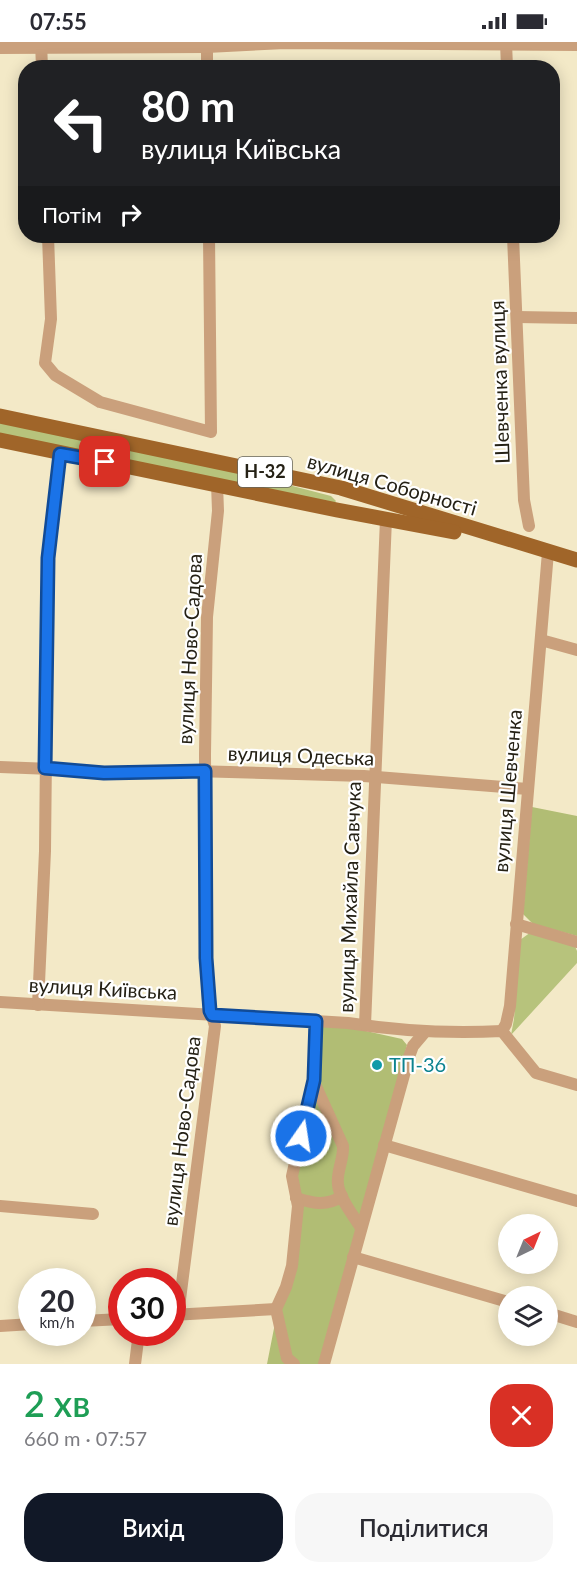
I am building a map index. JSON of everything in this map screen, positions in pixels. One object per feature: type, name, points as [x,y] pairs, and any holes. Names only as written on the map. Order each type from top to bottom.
[{"type":"main road","name":"вулиця Соборності","points":[[0,416],[341,488],[577,561]]},
{"type":"main road","name":"вулиця Соборності","points":[[0,440],[60,454],[525,546]]},
{"type":"street","points":[[0,48],[41,45],[285,43],[577,45]]},
{"type":"street","points":[[207,44],[207,60]]},
{"type":"street","points":[[506,44],[507,60]]},
{"type":"street","points":[[41,45],[42,60]]},
{"type":"street","points":[[48,243],[51,319],[45,363],[55,375],[100,402],[212,432],[209,243]]},
{"type":"street","name":"Шевченка вулиця","points":[[513,243],[524,500],[529,526]]},
{"type":"street","points":[[517,317],[577,318]]},
{"type":"street","points":[[38,1005],[45,851],[48,558],[60,454]]},
{"type":"street","name":"вулиця Ново-Садова","points":[[182,1268],[215,1026],[208,1002],[206,958],[205,771],[207,616],[218,511],[217,484]]},
{"type":"street","name":"вулиця Михайла Савчука","points":[[364,1025],[386,519]]},
{"type":"street","name":"вулиця Шевченка","points":[[502,1030],[508,1017],[548,552]]},
{"type":"street","points":[[541,640],[577,650]]},
{"type":"street","name":"вулиця Одеська","points":[[0,767],[104,773],[205,771],[375,778],[528,789]]},
{"type":"street","points":[[516,924],[577,942]]},
{"type":"street","name":"вулиця Київська","points":[[0,1002],[316,1021],[424,1033],[502,1030]]},
{"type":"street","name":"вулиця Михайла Савчука","points":[[276,1309],[292,1266],[298,1206],[292,1176],[294,1158],[314,1080],[316,1021]]},
{"type":"street","points":[[502,1030],[536,1073],[577,1085]]},
{"type":"street","points":[[324,1364],[409,1057],[413,1046],[424,1033]]},
{"type":"street","points":[[314,1080],[343,1146],[344,1153],[338,1185],[361,1228]]},
{"type":"street","points":[[384,1145],[577,1201]]},
{"type":"street","points":[[296,1198],[319,1204],[342,1196]]},
{"type":"street","points":[[0,1206],[93,1214]]},
{"type":"street","points":[[353,1257],[498,1299]]},
{"type":"street","points":[[186,1314],[276,1309],[287,1358],[294,1364]]},
{"type":"street","points":[[558,1316],[577,1322]]},
{"type":"street","points":[[0,1326],[18,1325]]},
{"type":"street","points":[[135,1364],[137,1346]]},
{"type":"green space","points":[[0,422],[220,467],[331,496],[336,501],[334,504],[0,435]]},
{"type":"green space","points":[[532,807],[577,816],[577,936],[533,924],[523,914]]},
{"type":"green space","points":[[531,932],[574,944],[577,951],[577,963],[511,1035],[520,940]]},
{"type":"green space","points":[[321,1026],[348,1027],[402,1039],[407,1045],[320,1364],[267,1364],[277,1313],[288,1289],[294,1176]]},
{"type":"place","name":"ТП-36","points":[[377,1065]]},
{"type":"route","points":[[105,462],[60,454],[48,558],[45,768],[104,773],[205,771],[206,958],[210,1011],[212,1015],[316,1021],[314,1080],[301,1136]]}]
